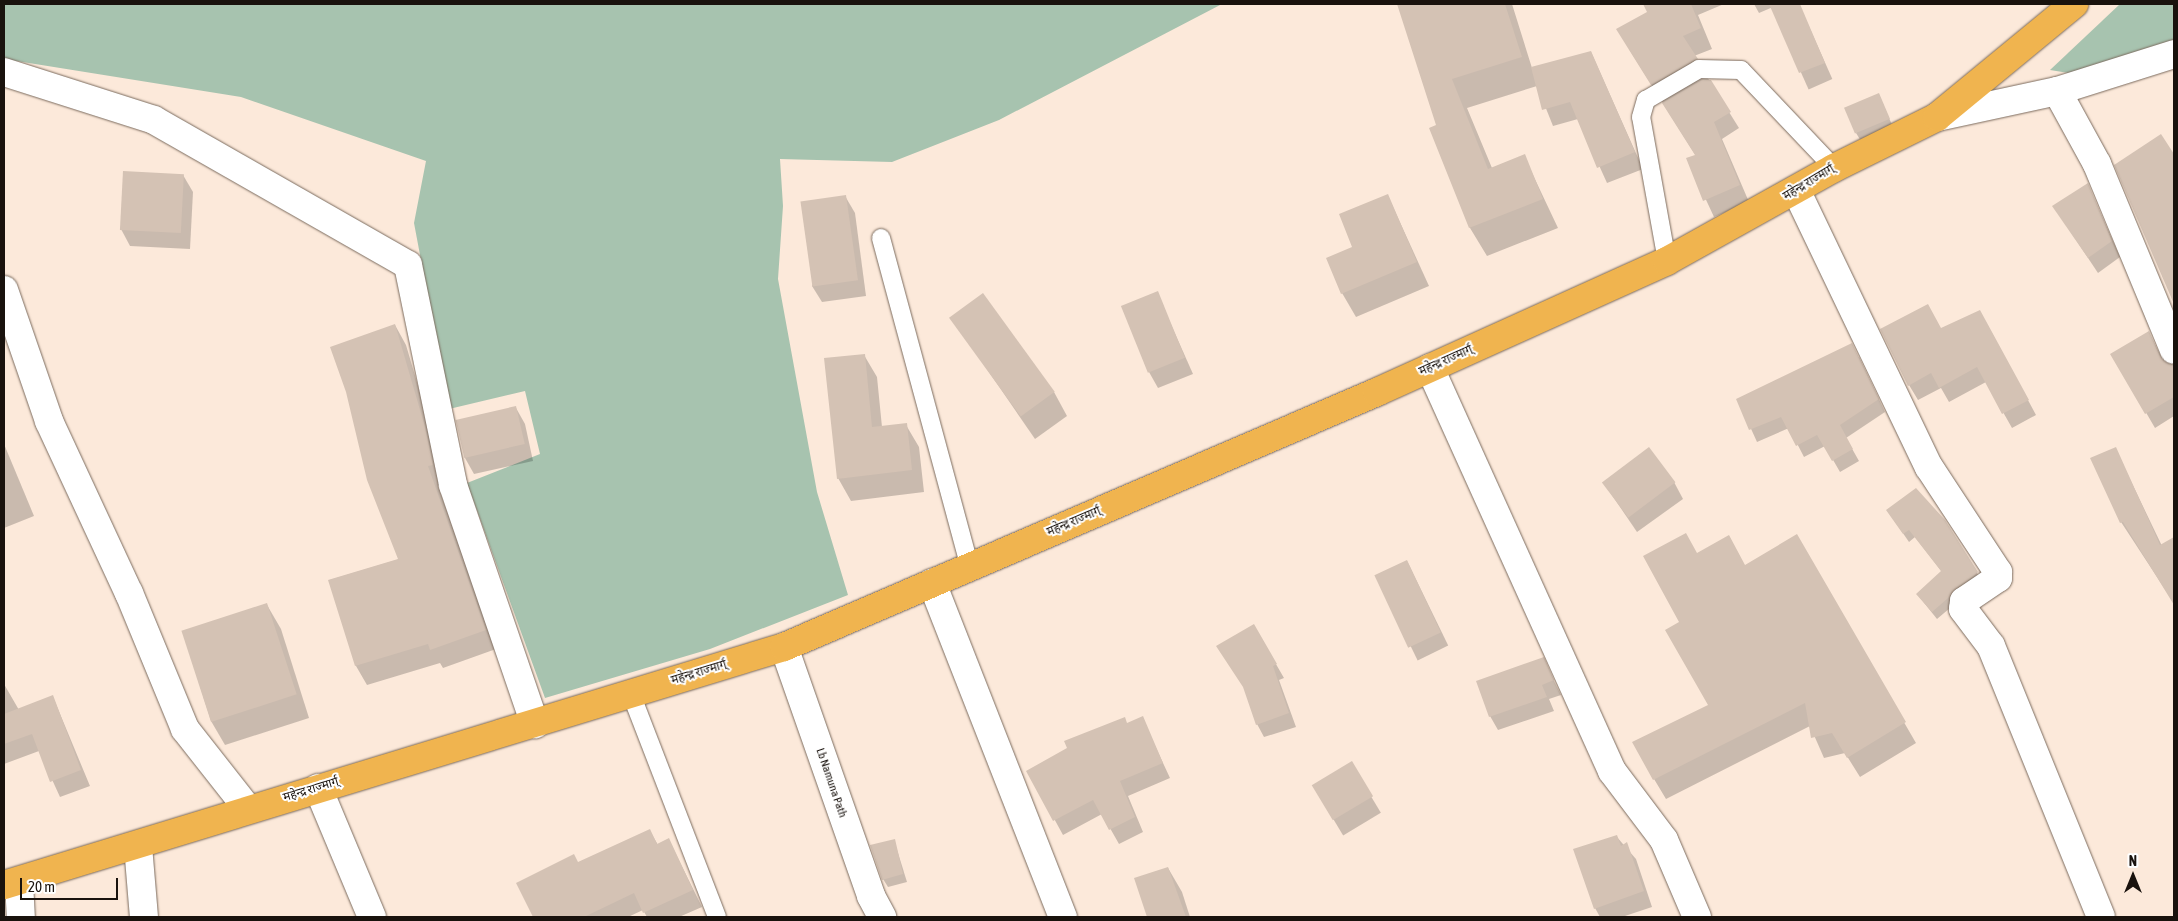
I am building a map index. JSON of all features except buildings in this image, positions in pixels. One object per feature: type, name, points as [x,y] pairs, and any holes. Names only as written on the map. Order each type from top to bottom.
[{"type":"highway","name":"महेन्द्र राज्मार्ग्","points":[[12,883],[138,846],[248,808],[535,724],[784,647],[1430,368],[1667,261],[1797,192],[1834,168],[1937,118],[2074,4]]},
{"type":"street","points":[[1937,118],[2057,90],[2174,54]]},
{"type":"street","points":[[4,72],[154,120],[408,265],[453,485],[535,724]]},
{"type":"street","points":[[2057,90],[2097,164],[2174,350]]},
{"type":"street","points":[[1797,192],[1929,467],[1998,572],[1998,578],[1964,601],[1963,609],[1990,646],[2101,917]]},
{"type":"street","points":[[4,290],[49,421],[129,593],[185,729],[248,808]]},
{"type":"street","points":[[1430,368],[1612,771],[1664,840],[1697,917]]},
{"type":"street","points":[[932,583],[1063,917]]},
{"type":"street","name":"Lb Namuna Path","points":[[784,647],[870,896],[882,917]]},
{"type":"street","points":[[318,788],[372,917]]},
{"type":"street","points":[[138,846],[144,917]]},
{"type":"street","points":[[12,883],[22,917]]},
{"type":"lane","points":[[1667,261],[1641,118],[1646,100],[1699,69],[1741,70],[1834,168]]},
{"type":"lane","points":[[881,238],[970,567]]},
{"type":"lane","points":[[631,694],[717,917]]},
{"type":"green space","points":[[4,4],[1222,4],[999,120],[892,162],[780,159],[783,206],[778,279],[817,492],[848,595],[710,649],[545,698],[467,483],[540,454],[525,391],[449,409],[414,223],[426,161],[241,97],[4,59]]},
{"type":"green space","points":[[2120,4],[2174,4],[2174,40],[2081,75],[2050,70]]}]
